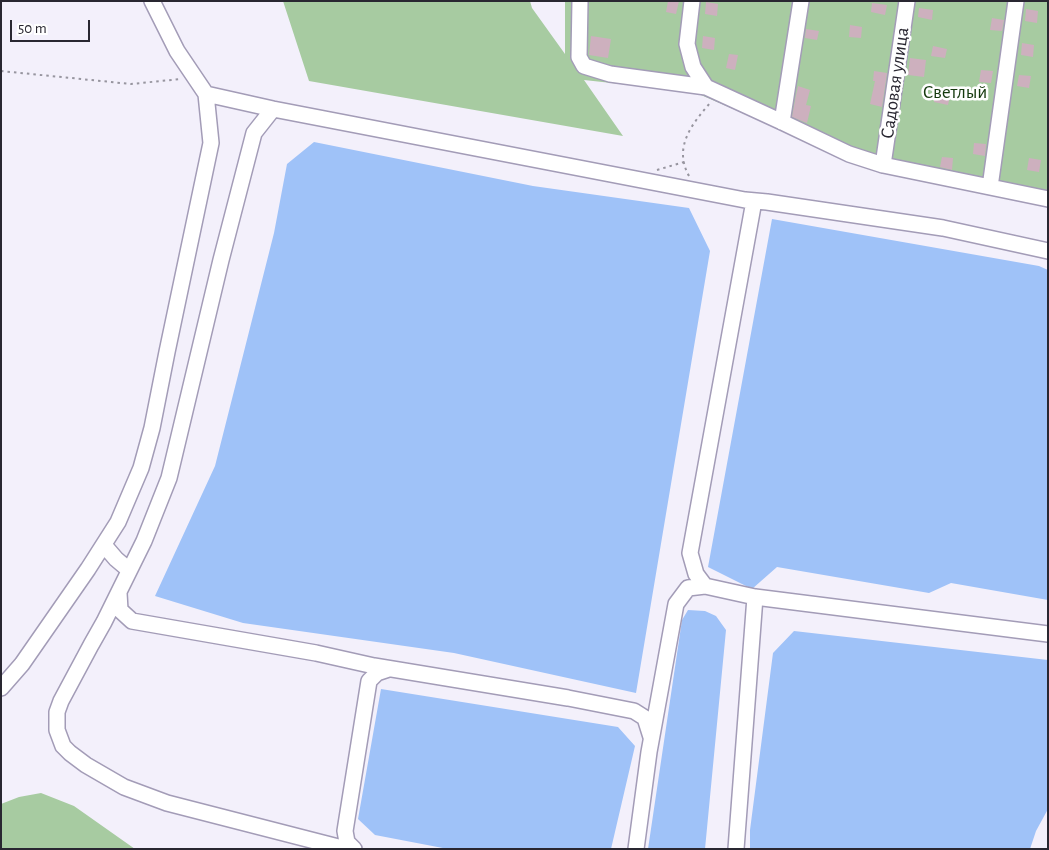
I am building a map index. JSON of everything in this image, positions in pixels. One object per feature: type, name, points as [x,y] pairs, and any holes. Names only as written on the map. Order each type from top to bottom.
[{"type":"street","points":[[1,688],[22,664],[88,570],[118,522],[141,468],[152,428],[211,143],[206,94],[177,51],[152,1]]},
{"type":"street","points":[[580,1],[579,57],[584,66],[610,74],[712,90],[849,154],[883,165],[1048,199]]},
{"type":"street","points":[[692,1],[686,44],[693,67],[712,90]]},
{"type":"street","points":[[782,122],[801,1]]},
{"type":"street","name":"Садовая улица","points":[[883,165],[907,1]]},
{"type":"street","points":[[990,187],[1016,1]]},
{"type":"street","points":[[206,94],[273,109],[697,191],[943,228],[1048,251]]},
{"type":"street","points":[[273,109],[254,133],[221,260],[169,478],[144,541],[104,622],[59,706],[57,730],[63,746],[86,765],[124,787],[167,803],[346,849]]},
{"type":"street","points":[[636,849],[652,740],[676,604],[690,553],[754,201]]},
{"type":"street","points":[[104,545],[129,570]]},
{"type":"street","points":[[690,553],[696,574],[705,586]]},
{"type":"street","points":[[676,604],[688,588],[705,586],[755,596],[1048,634]]},
{"type":"street","points":[[119,591],[120,610],[132,621],[388,669],[568,698],[634,711],[645,718],[652,740]]},
{"type":"street","points":[[736,849],[755,596]]},
{"type":"street","points":[[352,662],[363,671],[369,681]]},
{"type":"street","points":[[354,849],[347,842],[345,832],[369,681],[377,673],[388,669]]},
{"type":"street","points":[[634,711],[647,708],[660,695]]},
{"type":"path","points":[[1,71],[131,84],[196,78]]},
{"type":"path","points":[[697,191],[685,168],[682,147],[712,90]]},
{"type":"green space","name":"Светлый","points":[[283,1],[530,1],[532,8],[565,54],[565,1],[1048,1],[1048,202],[839,155],[694,92],[584,80],[623,136],[309,81]]},
{"type":"green space","points":[[41,793],[74,806],[135,849],[1,849],[1,804],[19,797]]},
{"type":"water","points":[[314,142],[533,186],[689,208],[710,251],[636,693],[454,653],[243,623],[155,596],[215,466],[274,233],[287,164]]},
{"type":"water","points":[[772,219],[1039,266],[1048,270],[1048,600],[951,583],[929,593],[777,567],[752,589],[708,567]]},
{"type":"water","points":[[688,610],[705,611],[716,616],[726,630],[705,849],[648,849],[682,620]]},
{"type":"water","points":[[794,631],[1048,660],[1048,809],[1036,831],[1030,849],[750,849],[750,830],[773,653]]},
{"type":"water","points":[[381,689],[618,727],[635,746],[611,849],[448,849],[375,835],[358,819]]},
{"type":"building","points":[[668,1],[679,1],[676,14],[666,12]]},
{"type":"building","points":[[706,2],[718,4],[717,16],[705,14]]},
{"type":"building","points":[[872,3],[887,5],[885,15],[871,12]]},
{"type":"building","points":[[919,8],[933,10],[932,20],[918,17]]},
{"type":"building","points":[[1026,9],[1038,11],[1037,23],[1025,21]]},
{"type":"building","points":[[992,18],[1004,20],[1002,31],[990,30]]},
{"type":"building","points":[[850,25],[862,27],[861,38],[849,37]]},
{"type":"building","points":[[806,29],[819,31],[817,40],[805,38]]},
{"type":"building","points":[[591,36],[611,39],[608,58],[589,55]]},
{"type":"building","points":[[703,36],[715,38],[714,50],[702,48]]},
{"type":"building","points":[[1022,43],[1034,45],[1033,57],[1021,55]]},
{"type":"building","points":[[933,46],[947,49],[945,58],[931,56]]},
{"type":"building","points":[[729,54],[738,55],[735,70],[726,68]]},
{"type":"building","points":[[910,58],[926,60],[924,77],[908,75]]},
{"type":"building","points":[[981,70],[993,71],[991,83],[979,82]]},
{"type":"building","points":[[874,71],[887,73],[882,107],[870,104],[875,81],[873,81]]},
{"type":"building","points":[[1019,75],[1031,76],[1029,88],[1017,86]]},
{"type":"building","points":[[798,86],[810,90],[806,105],[811,106],[807,123],[792,117]]},
{"type":"building","points":[[935,93],[950,96],[948,105],[934,102]]},
{"type":"building","points":[[974,143],[986,144],[985,156],[973,154]]},
{"type":"building","points":[[942,157],[953,158],[952,170],[940,167]]},
{"type":"building","points":[[1029,158],[1041,160],[1039,172],[1027,170]]}]
